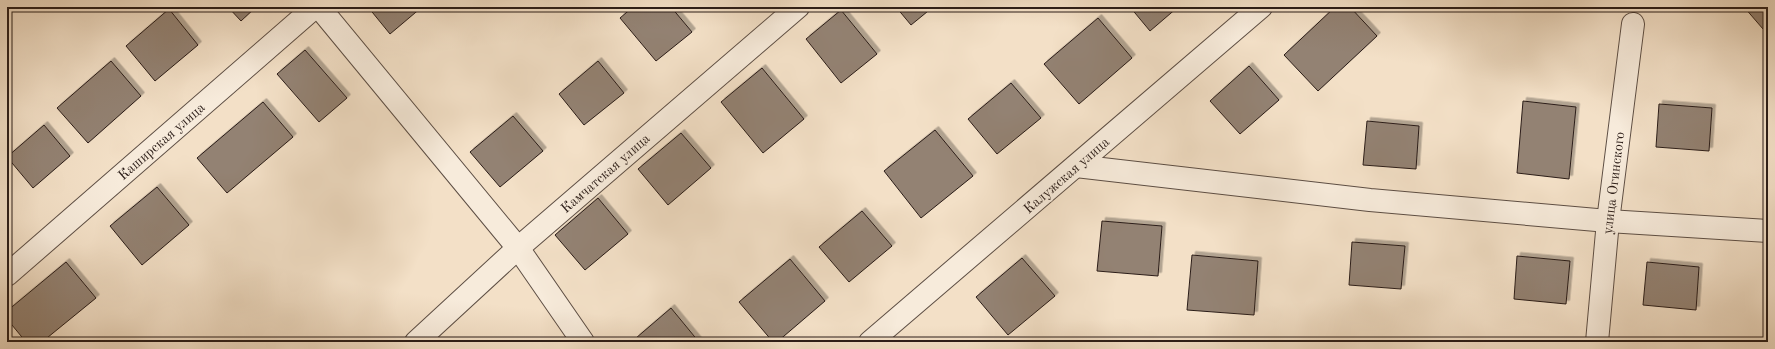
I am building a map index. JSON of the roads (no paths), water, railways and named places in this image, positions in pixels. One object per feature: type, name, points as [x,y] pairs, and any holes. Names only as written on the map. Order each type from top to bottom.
[{"type":"street","name":"Каширская улица","points":[[7,275],[315,7]]},
{"type":"street","points":[[319,7],[518,248],[583,342]]},
{"type":"street","name":"Камчатская улица","points":[[416,342],[518,248],[798,7]]},
{"type":"street","name":"Калужская улица","points":[[870,342],[1261,7]]},
{"type":"street","name":"улица Огинского","points":[[1597,342],[1608,221],[1633,24]]},
{"type":"street","points":[[1076,166],[1370,200],[1608,221],[1768,231]]}]
